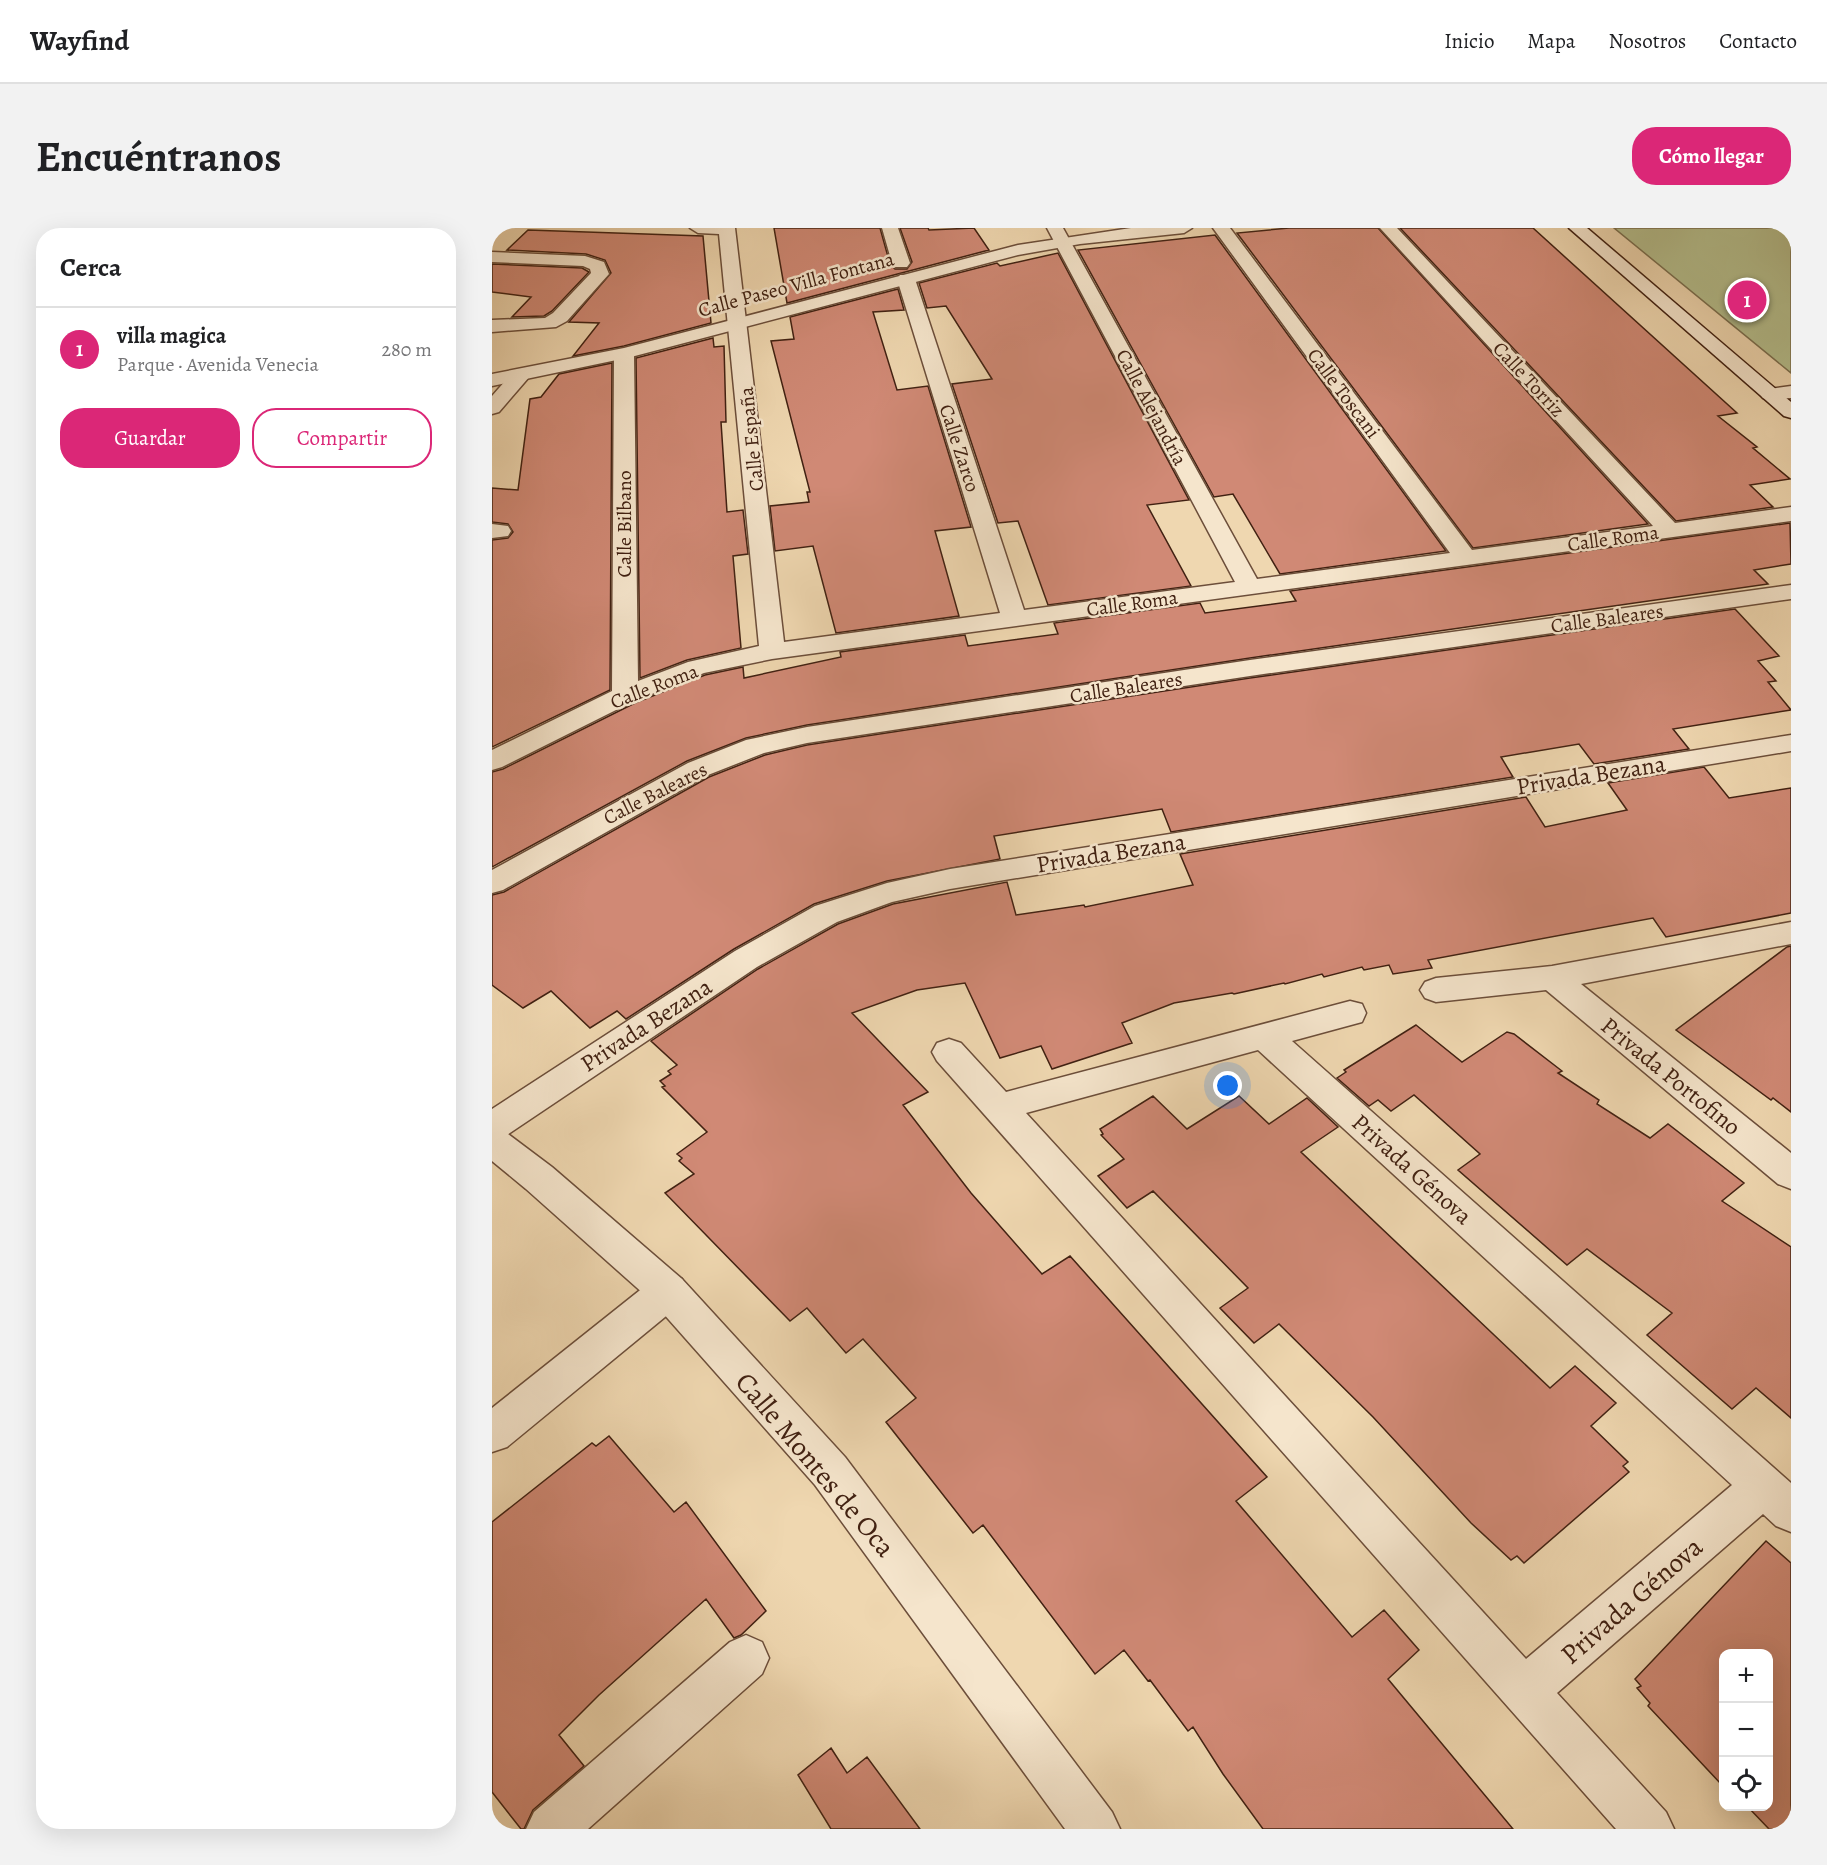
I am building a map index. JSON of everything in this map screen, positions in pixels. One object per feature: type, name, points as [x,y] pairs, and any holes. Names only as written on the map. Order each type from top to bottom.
[{"type":"street","points":[[698,228],[727,229]]},
{"type":"street","name":"Calle Zarco","points":[[890,228],[1014,618]]},
{"type":"street","name":"Calle Paseo Villa Fontana","points":[[492,380],[520,376],[617,346],[904,271],[1018,250],[1059,232],[1184,228]]},
{"type":"street","name":"Calle Toscani","points":[[1221,228],[1466,558]]},
{"type":"street","name":"Calle Torriz","points":[[1388,228],[1669,530]]},
{"type":"street","points":[[1577,228],[1791,412]]},
{"type":"street","name":"Calle España","points":[[727,229],[772,651]]},
{"type":"street","name":"Calle Alejandría","points":[[1059,232],[1250,587]]},
{"type":"street","points":[[492,257],[585,261],[598,266],[600,274],[560,317],[549,323],[537,326],[492,326]]},
{"type":"street","name":"Calle Paseo Villa Fontana","points":[[714,311],[737,314]]},
{"type":"street","name":"Calle Paseo Villa Fontana","points":[[500,361],[617,346]]},
{"type":"street","name":"Calle Bilbano","points":[[617,346],[625,695]]},
{"type":"street","points":[[492,408],[520,376]]},
{"type":"street","points":[[1770,394],[1791,392]]},
{"type":"street","name":"Calle Roma","points":[[492,761],[625,695],[697,668],[772,651],[1791,514]]},
{"type":"street","name":"Calle Baleares","points":[[492,883],[679,779],[756,746],[807,735],[1250,668],[1791,592]]},
{"type":"street","name":"Privada Bezana","points":[[492,1127],[746,959],[826,914],[887,893],[962,877],[1791,743]]},
{"type":"street","points":[[1436,990],[1551,978],[1790,935]]},
{"type":"street","name":"Privada Portofino","points":[[1551,978],[1791,1174]]},
{"type":"street","points":[[999,1107],[1350,1013]]},
{"type":"street","name":"Privada Génova","points":[[1263,1035],[1777,1498],[1525,1690]]},
{"type":"street","points":[[949,1052],[1649,1829]]},
{"type":"street","name":"Calle Montes de Oca","points":[[492,1141],[668,1291],[830,1472],[1095,1829]]},
{"type":"street","points":[[492,1433],[668,1291]]},
{"type":"street","points":[[551,1829],[746,1658]]},
{"type":"green space","points":[[1614,228],[1791,228],[1791,373]]},
{"type":"building","points":[[774,228],[880,228],[890,264],[895,269],[907,269],[912,262],[900,228],[928,228],[929,230],[974,228],[989,250],[787,303]]},
{"type":"building","points":[[1289,228],[1378,228],[1648,524],[1473,548],[1237,233]]},
{"type":"building","points":[[1400,228],[1533,228],[1737,413],[1718,416],[1757,447],[1753,448],[1790,479],[1750,485],[1773,507],[1676,521]]},
{"type":"building","points":[[528,230],[703,236],[711,323],[624,346],[573,356],[599,323],[569,322],[611,273],[605,260],[586,254],[507,250]]},
{"type":"building","points":[[1215,235],[1446,551],[1280,574],[1233,494],[1214,497],[1078,250]]},
{"type":"building","points":[[1058,253],[1189,500],[1147,505],[1191,586],[1048,605],[1018,521],[998,523],[952,384],[992,379],[946,306],[927,308],[919,283],[997,263],[1000,266]]},
{"type":"building","points":[[492,264],[582,268],[589,272],[552,311],[544,316],[512,317],[531,297],[492,292]]},
{"type":"building","points":[[898,289],[904,310],[873,312],[897,390],[928,386],[971,527],[935,531],[959,616],[836,633],[813,546],[775,551],[770,506],[809,502],[807,492],[810,492],[771,341],[794,339],[790,317]]},
{"type":"building","points":[[713,338],[714,347],[724,346],[726,422],[721,422],[727,512],[743,510],[748,554],[733,556],[741,648],[687,660],[640,678],[636,358]]},
{"type":"building","points":[[612,363],[610,690],[492,747],[492,540],[508,538],[513,532],[508,524],[492,522],[492,488],[518,490],[530,399],[541,397],[559,374]]},
{"type":"building","points":[[1790,523],[1791,564],[1754,570],[1768,584],[1250,658],[807,725],[746,738],[687,761],[492,867],[492,772],[503,769],[635,703],[705,675],[743,667],[744,678],[841,657],[840,652],[965,635],[968,646],[1058,634],[1054,623],[1200,603],[1205,613],[1296,601],[1290,591]]},
{"type":"building","points":[[1735,609],[1779,656],[1758,661],[1776,681],[1768,682],[1791,710],[1673,729],[1689,749],[1594,764],[1579,744],[1501,757],[1513,777],[1171,832],[1162,809],[994,836],[1000,859],[887,881],[814,904],[734,949],[626,1019],[617,1011],[590,1028],[551,991],[523,1008],[492,985],[492,895],[504,892],[709,777],[765,755],[807,745],[1250,678]]},
{"type":"building","points":[[1704,767],[1729,798],[1791,788],[1791,913],[1666,937],[1653,918],[1428,960],[1432,968],[1393,974],[1389,965],[1364,970],[1362,967],[1324,977],[1322,974],[1234,994],[1174,1003],[1122,1023],[1132,1043],[1052,1069],[1041,1046],[1000,1058],[965,983],[917,990],[852,1013],[928,1092],[903,1105],[971,1193],[1042,1274],[1070,1256],[1267,1477],[1236,1501],[1352,1637],[1384,1610],[1419,1650],[1388,1679],[1513,1829],[1263,1829],[1223,1774],[1193,1727],[1188,1731],[1150,1680],[1148,1681],[1124,1650],[1095,1674],[983,1525],[973,1533],[886,1422],[916,1398],[863,1339],[846,1353],[807,1308],[790,1321],[665,1193],[694,1174],[679,1161],[682,1158],[677,1154],[707,1132],[662,1087],[665,1086],[660,1081],[671,1074],[668,1071],[677,1065],[651,1041],[758,969],[838,924],[893,904],[1007,882],[1016,915],[1084,905],[1085,907],[1193,885],[1180,854],[1526,797],[1545,827],[1627,810],[1608,783]]},
{"type":"building","points":[[1791,946],[1791,1112],[1773,1098],[1771,1100],[1676,1030]]},
{"type":"building","points":[[1416,1025],[1462,1062],[1507,1032],[1514,1034],[1562,1071],[1558,1073],[1599,1100],[1597,1104],[1650,1138],[1668,1124],[1744,1183],[1722,1201],[1791,1247],[1791,1418],[1756,1388],[1732,1409],[1647,1335],[1672,1313],[1587,1249],[1567,1265],[1458,1170],[1480,1154],[1414,1095],[1391,1111],[1378,1100],[1369,1106],[1337,1078],[1346,1072],[1344,1070]]},
{"type":"building","points":[[1153,1096],[1187,1129],[1239,1096],[1269,1124],[1307,1098],[1338,1127],[1301,1152],[1550,1388],[1575,1366],[1616,1403],[1591,1426],[1628,1462],[1623,1466],[1629,1472],[1524,1563],[1517,1556],[1511,1560],[1471,1523],[1373,1417],[1279,1324],[1254,1343],[1220,1308],[1248,1288],[1153,1191],[1127,1208],[1098,1176],[1124,1159],[1101,1135],[1103,1134],[1100,1129]]},
{"type":"building","points":[[609,1436],[674,1512],[686,1502],[766,1611],[741,1635],[734,1638],[706,1599],[599,1695],[559,1735],[584,1766],[533,1810],[524,1829],[521,1829],[492,1792],[492,1522],[592,1443],[596,1446]]},
{"type":"building","points":[[1766,1541],[1791,1563],[1791,1829],[1769,1829],[1752,1811],[1773,1811],[1773,1649],[1719,1649],[1719,1782],[1648,1706],[1650,1703],[1637,1688],[1641,1686],[1635,1679]]},
{"type":"building","points":[[831,1748],[847,1773],[867,1757],[920,1829],[831,1829],[798,1775]]},
{"type":"place","name":"villa magica","points":[[1747,300]]}]
